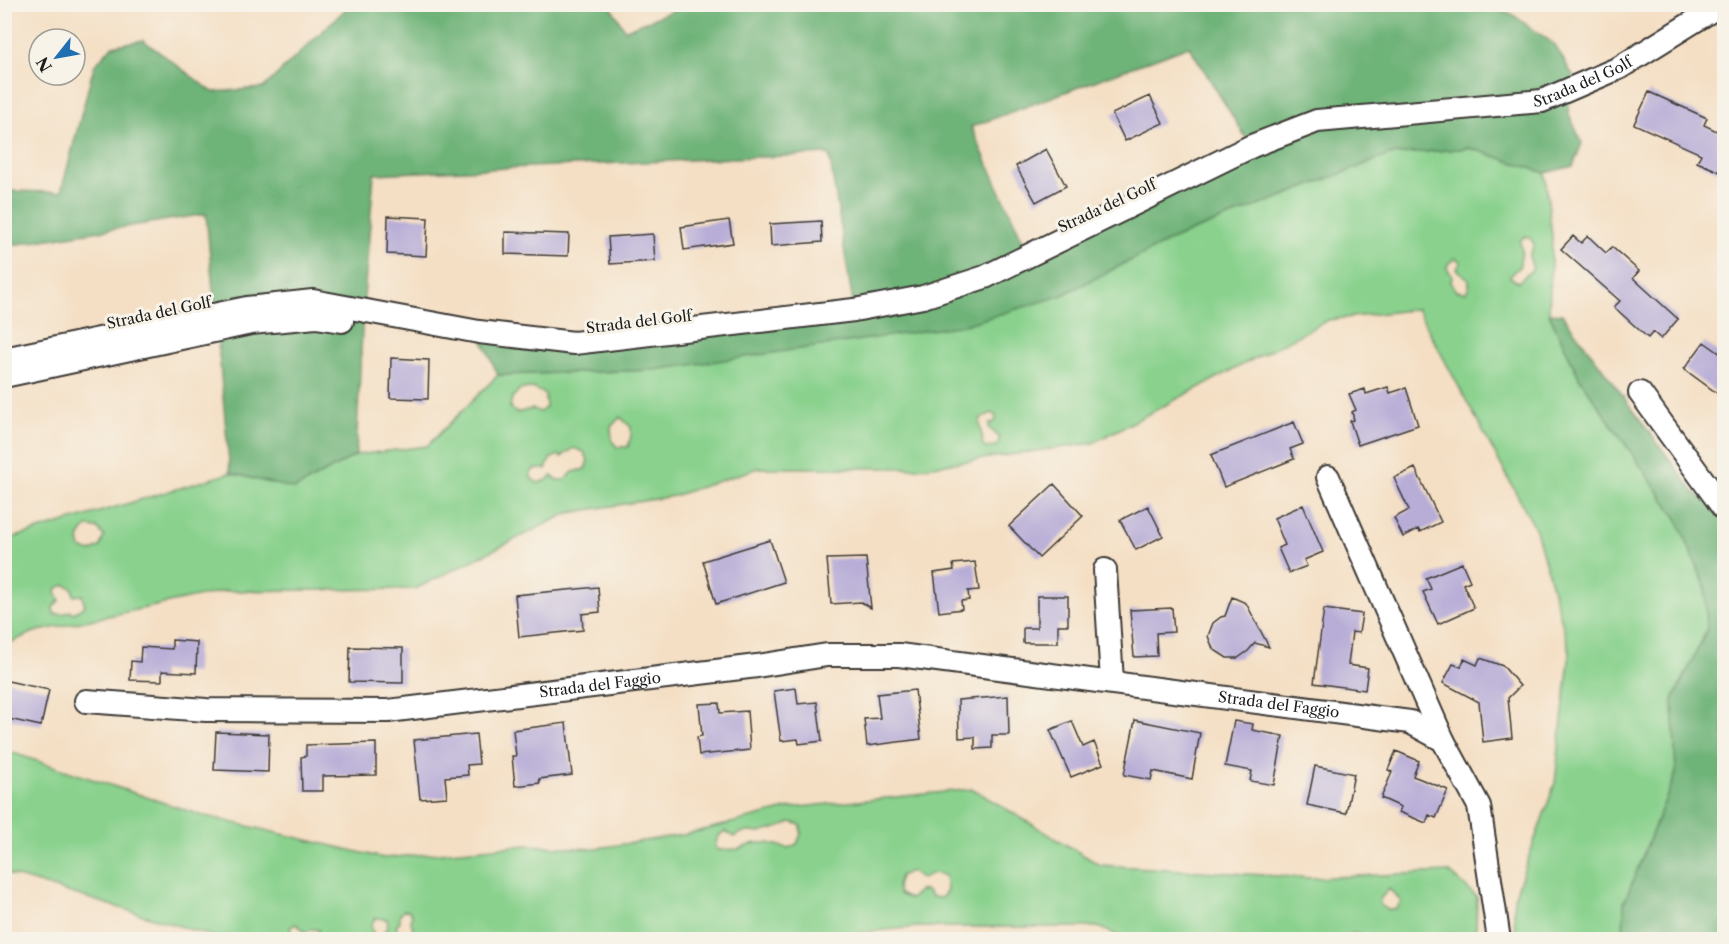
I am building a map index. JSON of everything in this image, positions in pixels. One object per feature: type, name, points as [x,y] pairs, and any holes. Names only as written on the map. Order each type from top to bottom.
[{"type":"street","name":"Strada del Golf","points":[[4,359],[247,308],[313,301],[479,333],[574,343],[854,310],[924,297],[985,277],[1252,146],[1317,121],[1542,101],[1619,68],[1722,4]]},
{"type":"street","name":"Strada del Golf","points":[[4,345],[244,295],[309,289],[476,320],[571,330],[851,298],[920,284],[982,265],[1154,184],[1214,152],[1252,146]]},
{"type":"street","name":"Strada del Golf","points":[[4,376],[251,323],[316,317],[468,346],[479,333]]},
{"type":"street","points":[[1640,393],[1725,509]]},
{"type":"street","points":[[1328,477],[1443,740],[1479,806],[1499,939]]},
{"type":"street","points":[[1106,570],[1112,681]]},
{"type":"street","name":"Strada del Faggio","points":[[86,701],[206,710],[388,711],[757,666],[827,655],[899,655],[1112,681],[1410,722],[1443,740]]},
{"type":"green space","points":[[689,4],[1479,5],[1510,13],[1554,44],[1573,76],[1568,112],[1582,143],[1573,166],[1545,173],[1470,148],[1389,155],[1177,237],[1060,296],[964,325],[655,370],[498,375],[479,333],[574,343],[854,310],[829,154],[374,174],[363,310],[356,455],[295,489],[230,473],[206,214],[5,246],[5,191],[61,192],[94,66],[112,46],[143,40],[213,92],[263,88],[350,5],[610,5],[625,30]],"holes":[[[1189,46],[1251,146],[1030,256],[971,127]]]},
{"type":"green space","points":[[1470,148],[1545,173],[1552,237],[1549,313],[1580,379],[1677,518],[1705,586],[1707,630],[1673,700],[1676,773],[1624,903],[1623,939],[1515,939],[1514,898],[1555,783],[1570,651],[1536,530],[1417,309],[1328,320],[1093,443],[919,468],[758,468],[674,496],[568,513],[415,589],[224,591],[34,632],[5,645],[5,540],[230,473],[295,489],[356,455],[427,446],[498,375],[655,370],[1060,296],[1177,237],[1389,155]],"holes":[[[1525,236],[1531,239],[1534,245],[1529,256],[1533,269],[1518,282],[1510,277],[1519,268],[1522,251],[1520,241]],[[1455,258],[1461,262],[1457,269],[1469,280],[1466,292],[1456,291],[1447,268]],[[533,388],[545,394],[546,407],[540,412],[533,409],[516,413],[510,407],[512,398],[520,389]],[[992,413],[996,416],[995,422],[989,424],[989,428],[999,437],[999,443],[994,447],[986,448],[982,445],[981,418]],[[620,417],[631,427],[628,447],[617,447],[612,441],[611,427]],[[574,448],[584,452],[588,460],[585,469],[573,472],[565,480],[557,480],[552,476],[538,483],[532,479],[530,474],[534,469],[546,469],[550,459],[558,455],[561,457]],[[87,527],[97,528],[104,536],[100,547],[90,552],[81,548],[79,539]],[[65,585],[72,588],[74,596],[82,595],[85,606],[74,613],[70,611],[54,614],[53,607],[60,600],[56,593],[57,588]]]},
{"type":"green space","points":[[1549,313],[1562,314],[1693,491],[1724,515],[1724,939],[1623,939],[1624,903],[1676,773],[1673,700],[1707,630],[1705,586],[1677,518],[1580,379]]},
{"type":"green space","points":[[4,750],[201,815],[384,858],[528,845],[592,849],[688,834],[790,808],[973,789],[1100,865],[1312,878],[1449,872],[1477,897],[1476,927],[1468,940],[1367,939],[1361,935],[1349,934],[1346,940],[1129,940],[1098,927],[916,927],[786,940],[379,940],[388,922],[387,919],[375,918],[371,926],[374,936],[370,939],[317,939],[319,930],[312,929],[305,933],[295,924],[290,928],[294,939],[222,939],[5,873]],"holes":[[[791,822],[801,825],[801,834],[797,844],[788,848],[768,843],[755,843],[739,849],[718,850],[715,845],[719,836],[725,831],[734,837],[743,832],[759,833]],[[911,871],[922,879],[933,873],[942,874],[945,876],[947,891],[941,898],[932,897],[925,890],[919,891],[910,899],[899,894],[897,886],[900,876]],[[1389,889],[1401,901],[1397,908],[1388,910],[1380,905],[1380,899]],[[404,910],[410,911],[413,927],[411,934],[405,936],[397,930],[400,914]]]},
{"type":"building","points":[[1649,92],[1707,118],[1704,125],[1725,135],[1725,174],[1697,162],[1701,154],[1634,124]]},
{"type":"building","points":[[1150,96],[1163,123],[1125,141],[1112,114]]},
{"type":"building","points":[[1046,149],[1066,186],[1036,202],[1016,166]]},
{"type":"building","points":[[388,216],[428,218],[426,256],[387,254]]},
{"type":"building","points":[[729,220],[733,243],[684,250],[681,227]]},
{"type":"building","points":[[821,221],[822,242],[771,246],[770,224]]},
{"type":"building","points":[[505,232],[569,234],[568,256],[505,254]]},
{"type":"building","points":[[653,234],[655,261],[610,264],[608,237]]},
{"type":"building","points":[[1573,236],[1581,243],[1588,236],[1606,253],[1612,247],[1639,271],[1633,278],[1678,319],[1661,339],[1653,332],[1648,338],[1614,307],[1620,301],[1561,249]]},
{"type":"building","points":[[1704,342],[1725,357],[1725,399],[1684,369]]},
{"type":"building","points":[[391,358],[429,360],[428,399],[390,398]]},
{"type":"building","points":[[1388,387],[1390,393],[1406,388],[1418,425],[1358,445],[1350,421],[1354,420],[1352,412],[1356,410],[1349,394],[1365,389],[1366,394]]},
{"type":"building","points":[[1294,422],[1303,444],[1290,449],[1294,459],[1224,487],[1211,455]]},
{"type":"building","points":[[1415,468],[1441,522],[1420,532],[1418,529],[1403,537],[1394,518],[1409,510],[1394,478]]},
{"type":"building","points":[[1054,484],[1083,516],[1039,558],[1009,526]]},
{"type":"building","points":[[1303,505],[1323,552],[1304,560],[1307,566],[1289,573],[1278,548],[1285,545],[1274,518]]},
{"type":"building","points":[[1148,506],[1163,536],[1136,550],[1120,520]]},
{"type":"building","points":[[770,540],[784,582],[716,604],[703,561]]},
{"type":"building","points":[[866,558],[871,608],[861,602],[831,604],[827,559]]},
{"type":"building","points":[[975,562],[979,590],[968,591],[969,600],[961,601],[962,609],[939,612],[934,573],[954,570],[953,564]]},
{"type":"building","points":[[1462,563],[1470,581],[1463,584],[1474,608],[1438,624],[1423,592],[1431,589],[1426,578]]},
{"type":"building","points":[[598,587],[600,612],[582,614],[583,630],[519,637],[515,595]]},
{"type":"building","points":[[1037,596],[1068,596],[1068,625],[1058,625],[1058,643],[1023,643],[1023,628],[1037,628]]},
{"type":"building","points":[[1232,597],[1246,603],[1269,647],[1255,643],[1238,658],[1227,658],[1213,649],[1208,636],[1213,623],[1225,616]]},
{"type":"building","points":[[1172,608],[1174,632],[1156,633],[1157,656],[1134,657],[1130,610]]},
{"type":"building","points":[[1324,609],[1362,614],[1359,633],[1352,632],[1348,665],[1368,668],[1365,690],[1314,683]]},
{"type":"building","points":[[172,640],[197,642],[196,673],[162,671],[162,681],[130,680],[131,661],[140,662],[141,647],[172,649]]},
{"type":"building","points":[[350,647],[403,648],[403,683],[349,682]]},
{"type":"building","points":[[1480,658],[1503,666],[1520,686],[1508,698],[1512,738],[1483,742],[1479,702],[1443,683],[1453,664],[1461,667],[1464,659],[1477,665]]},
{"type":"building","points":[[8,681],[49,690],[41,726],[4,718],[4,697]]},
{"type":"building","points":[[796,688],[798,704],[817,702],[822,741],[799,744],[798,739],[781,741],[774,691]]},
{"type":"building","points":[[915,690],[921,739],[867,746],[864,719],[880,718],[877,694]]},
{"type":"building","points":[[1008,696],[1009,735],[992,735],[992,748],[975,749],[975,737],[959,738],[958,700]]},
{"type":"building","points":[[719,703],[720,713],[747,711],[750,750],[699,755],[697,737],[702,736],[699,704]]},
{"type":"building","points":[[1135,720],[1200,733],[1192,779],[1153,771],[1151,780],[1124,775]]},
{"type":"building","points":[[1072,721],[1083,747],[1094,742],[1103,764],[1071,777],[1050,730]]},
{"type":"building","points":[[1234,721],[1253,724],[1252,730],[1283,736],[1274,785],[1250,781],[1252,771],[1225,766]]},
{"type":"building","points":[[566,723],[572,775],[539,779],[540,783],[515,786],[512,756],[516,756],[513,730]]},
{"type":"building","points":[[216,732],[269,734],[268,772],[214,770]]},
{"type":"building","points":[[476,734],[479,764],[467,765],[468,775],[445,777],[447,797],[420,799],[414,740]]},
{"type":"building","points":[[376,743],[376,775],[323,776],[323,791],[302,791],[301,757],[306,756],[306,745]]},
{"type":"building","points":[[1396,751],[1419,761],[1413,776],[1448,790],[1436,818],[1429,815],[1426,823],[1399,812],[1401,807],[1381,798],[1392,772],[1388,770]]},
{"type":"building","points":[[1315,766],[1354,774],[1346,813],[1307,805]]}]
